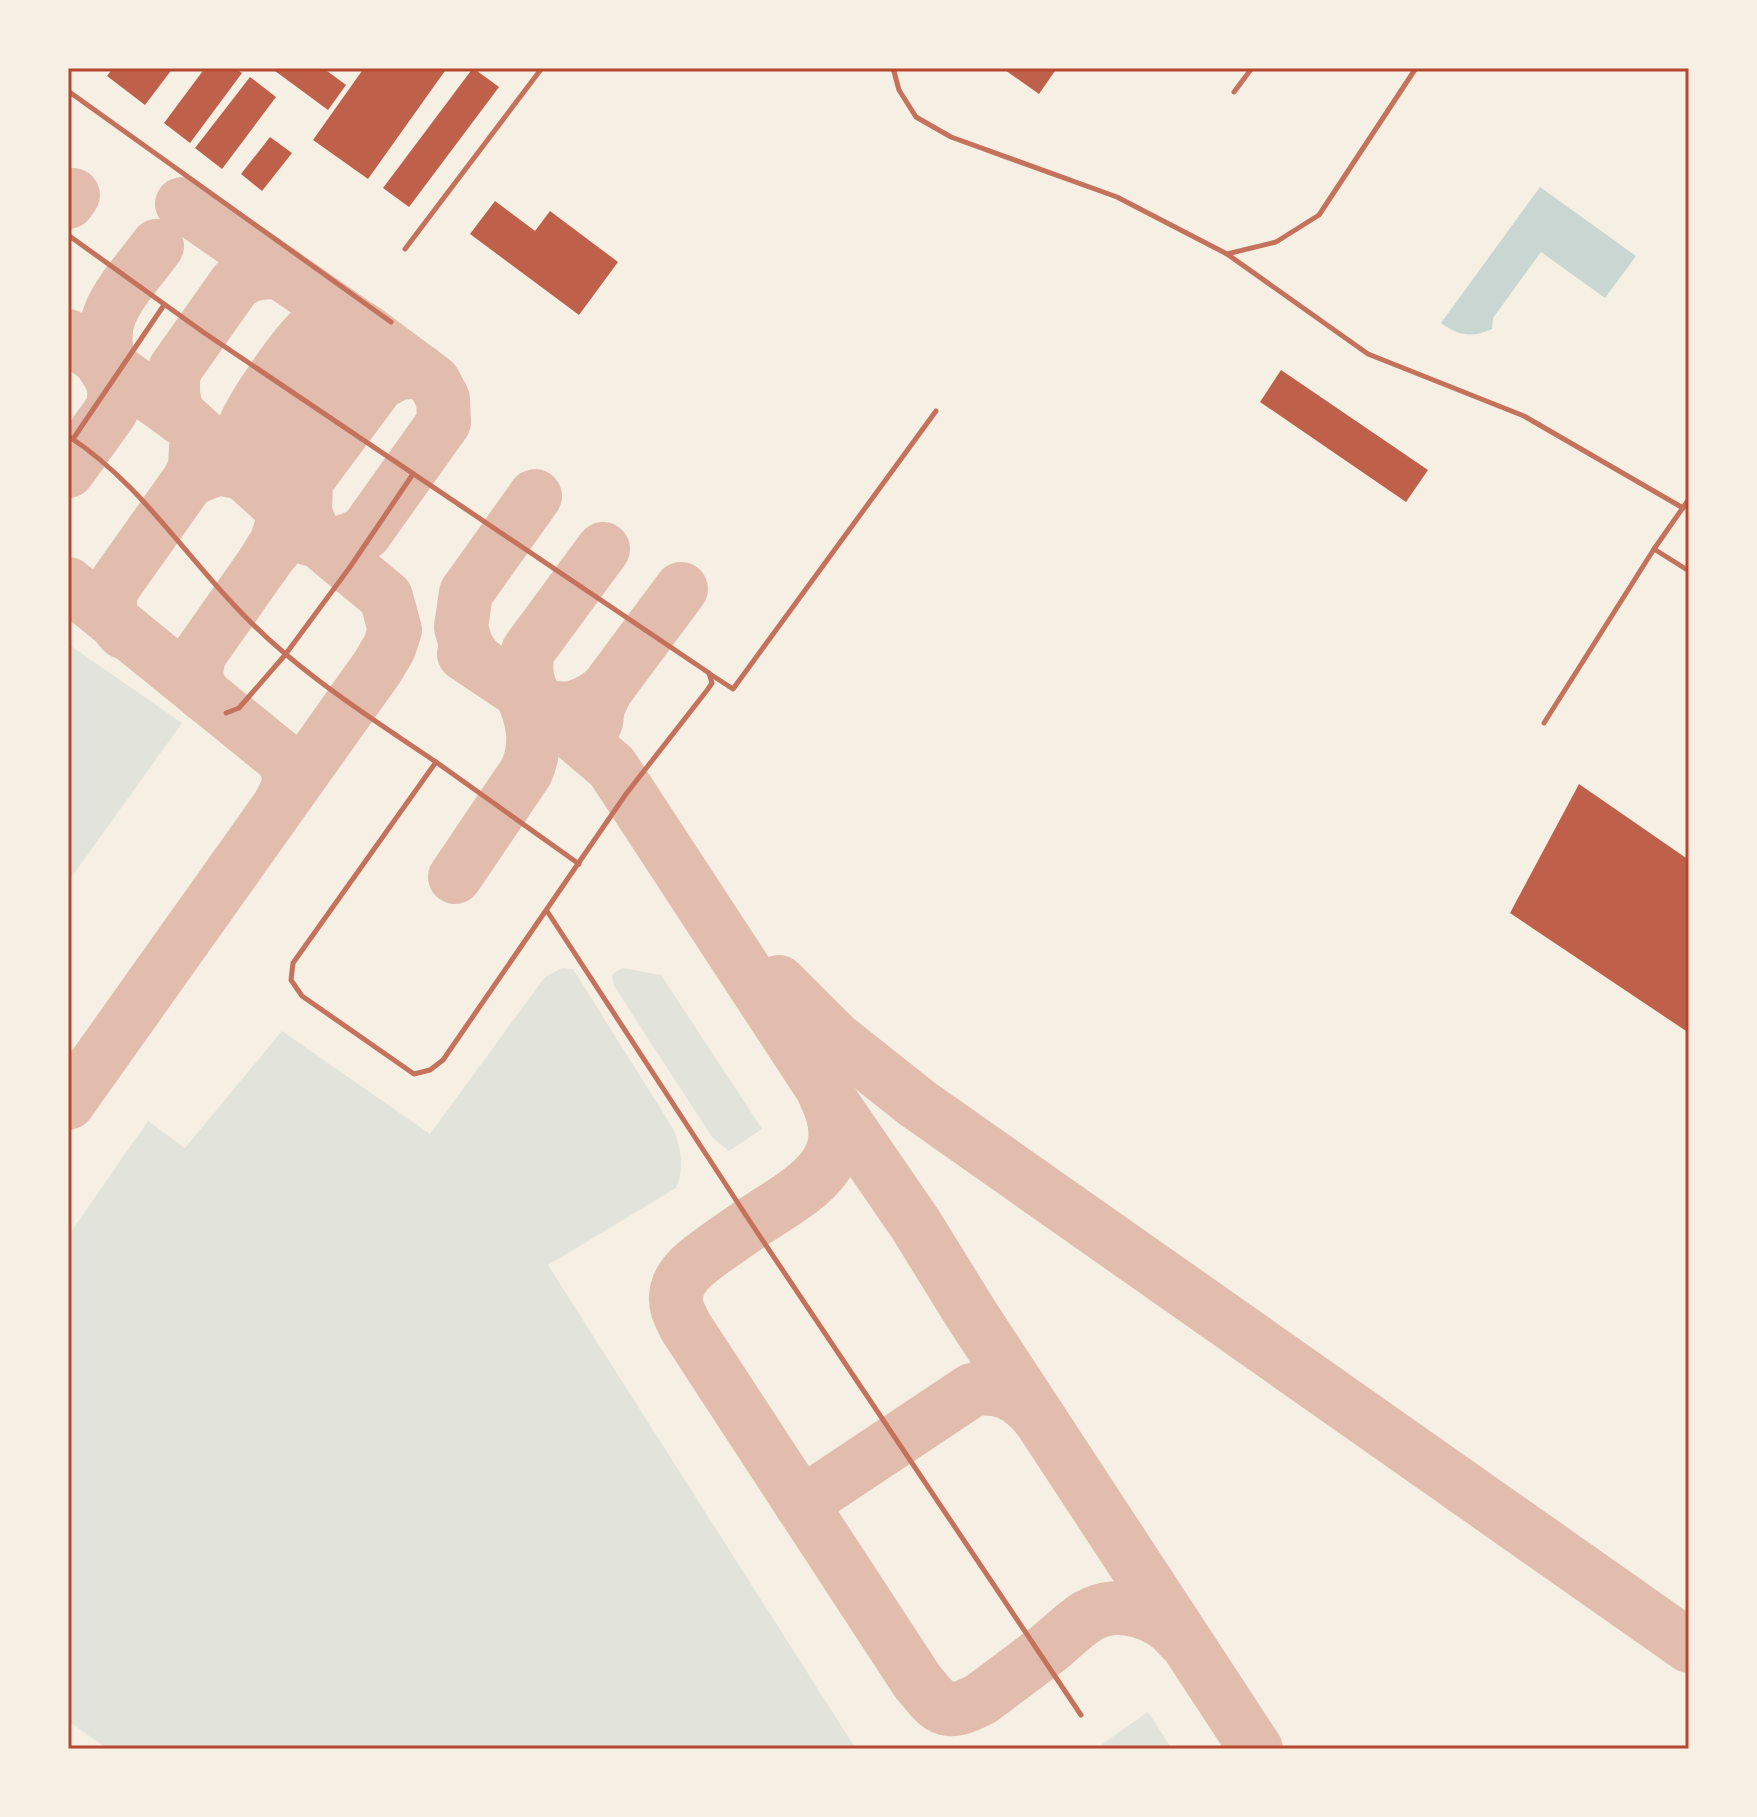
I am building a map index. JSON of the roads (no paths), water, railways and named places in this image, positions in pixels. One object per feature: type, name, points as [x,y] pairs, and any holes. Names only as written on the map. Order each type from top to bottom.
[{"type":"lane","points":[[405,249],[542,68]]},
{"type":"lane","points":[[893,68],[899,90],[916,117],[951,137],[1117,197],[1227,254],[1368,354],[1524,416],[1683,508]]},
{"type":"lane","points":[[1234,92],[1252,68]]},
{"type":"lane","points":[[1227,254],[1276,242],[1319,215],[1416,68]]},
{"type":"lane","points":[[68,91],[391,322]]},
{"type":"lane","points":[[68,235],[164,305],[733,689],[936,411]]},
{"type":"lane","points":[[164,305],[70,437],[124,481],[234,605],[285,655],[579,864]]},
{"type":"lane","points":[[226,713],[239,708],[285,655],[413,474]]},
{"type":"lane","points":[[1544,723],[1689,499]]},
{"type":"lane","points":[[1654,549],[1689,571]]},
{"type":"lane","points":[[436,762],[293,963],[291,980],[302,996],[414,1074],[430,1070],[443,1060],[626,794],[708,689],[712,683],[709,673]]},
{"type":"lane","points":[[547,911],[759,1236],[1081,1715]]}]
